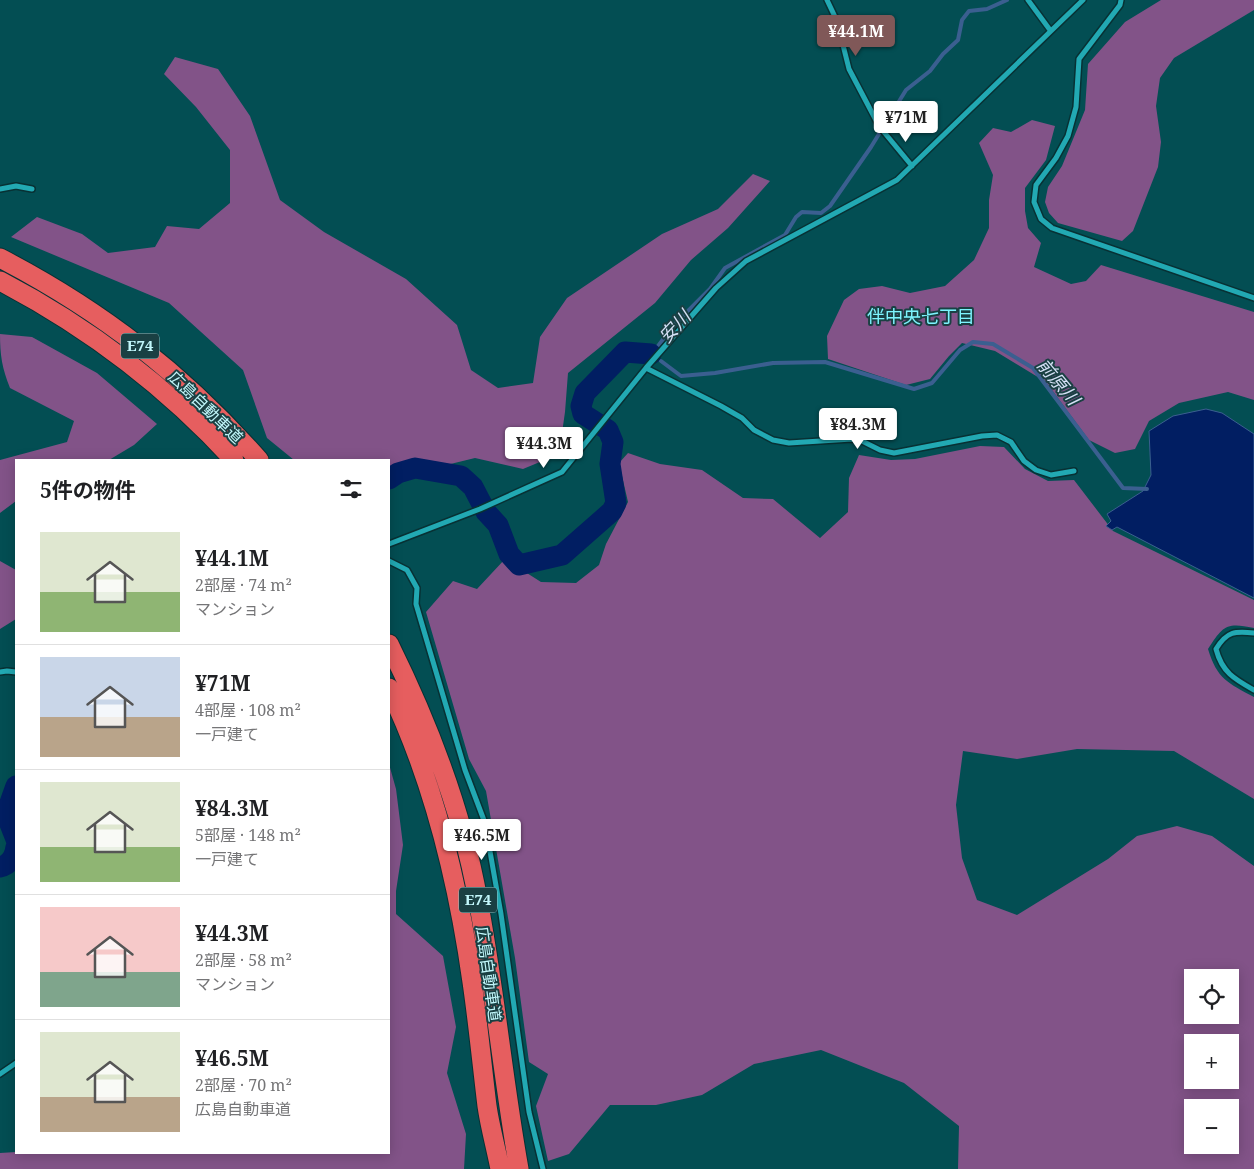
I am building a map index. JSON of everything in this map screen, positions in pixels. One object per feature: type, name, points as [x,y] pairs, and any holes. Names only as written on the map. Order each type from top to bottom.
[{"type":"highway","name":"広島自動車道","points":[[0,258],[81,304],[129,338],[181,380],[230,427],[258,459]]},
{"type":"highway","name":"広島自動車道","points":[[0,281],[70,321],[118,355],[168,394],[216,439],[233,459]]},
{"type":"highway","name":"広島自動車道","points":[[390,646],[415,697],[438,754],[460,824],[478,898],[519,1169]]},
{"type":"highway","name":"広島自動車道","points":[[390,690],[420,761],[441,831],[458,902],[472,981],[488,1108],[500,1169]]},
{"type":"street","points":[[827,0],[837,21],[849,69],[879,126],[912,166]]},
{"type":"street","points":[[1028,0],[1050,30]]},
{"type":"street","points":[[390,544],[480,509],[562,472],[646,368],[716,288],[746,261],[897,180],[1083,0]]},
{"type":"street","points":[[1121,0],[1120,4],[1079,59],[1076,107],[1068,136],[1056,158],[1036,185],[1034,202],[1041,219],[1052,228],[1254,298]]},
{"type":"street","points":[[0,189],[16,186],[32,189]]},
{"type":"street","points":[[646,368],[722,406],[742,418],[754,430],[774,440],[789,443],[852,439],[894,454],[982,436],[997,435],[1011,442],[1024,461],[1036,470],[1051,475],[1074,471]]},
{"type":"street","points":[[390,561],[407,570],[417,588],[416,604],[465,770],[485,823],[501,914],[529,1112],[543,1169]]},
{"type":"street","points":[[1254,634],[1236,632],[1222,638],[1216,649],[1220,661],[1232,678],[1254,690]]},
{"type":"street","points":[[0,672],[15,672]]},
{"type":"street","points":[[0,1074],[15,1064]]},
{"type":"shaded area","points":[[1161,0],[1254,0],[1254,10],[1174,58],[1160,78],[1156,106],[1161,142],[1158,167],[1133,231],[1122,241],[1058,223],[1049,213],[1045,202],[1048,187],[1062,166],[1085,110],[1088,64],[1125,22]]},
{"type":"shaded area","points":[[175,57],[218,69],[250,116],[280,200],[324,232],[406,279],[457,325],[471,370],[498,388],[533,383],[540,337],[567,298],[662,234],[718,209],[753,174],[770,181],[728,228],[691,260],[655,303],[568,373],[559,454],[523,469],[475,458],[390,479],[390,459],[293,459],[267,438],[243,370],[169,303],[11,237],[37,217],[82,234],[108,253],[155,247],[167,226],[199,229],[230,203],[230,150],[196,107],[164,74]]},
{"type":"shaded area","points":[[1032,120],[1055,126],[1046,160],[1025,188],[1025,211],[1028,228],[1041,243],[1034,267],[1071,284],[1086,281],[1101,265],[1254,312],[1254,400],[1228,392],[1179,403],[1149,421],[1135,449],[1115,453],[1089,440],[1046,382],[995,351],[962,343],[930,379],[906,385],[828,359],[827,336],[844,300],[859,289],[882,286],[910,293],[945,286],[974,260],[989,228],[989,200],[993,175],[979,143],[993,128],[1011,132]]},
{"type":"shaded area","points":[[0,334],[32,337],[97,373],[157,424],[134,445],[111,459],[15,459],[15,502],[0,513],[0,460],[67,442],[74,421],[10,388],[0,348]]},
{"type":"shaded area","points":[[1206,409],[1222,413],[1254,434],[1254,598],[1117,527],[1112,530],[1106,526],[1111,521],[1107,514],[1143,491],[1151,475],[1149,431],[1173,416]]},
{"type":"shaded area","points":[[980,446],[1004,447],[1025,469],[1048,481],[1074,480],[1113,531],[1254,600],[1254,628],[1231,626],[1226,628],[1218,635],[1208,649],[1211,659],[1220,674],[1230,684],[1254,697],[1254,799],[1174,751],[1077,749],[1017,759],[963,751],[956,805],[962,858],[977,900],[1017,915],[1108,859],[1137,836],[1177,826],[1212,836],[1254,866],[1254,1169],[958,1169],[959,1126],[904,1083],[821,1050],[754,1064],[702,1095],[656,1105],[610,1105],[569,1154],[548,1161],[536,1106],[548,1074],[529,1062],[515,958],[486,791],[469,759],[426,612],[453,581],[477,589],[505,559],[541,582],[576,583],[599,565],[606,544],[628,502],[619,463],[628,453],[660,464],[702,470],[743,498],[773,499],[820,538],[848,512],[849,478],[859,455],[891,460],[915,459]]},
{"type":"shaded area","points":[[0,561],[15,569],[15,620],[0,629]]},
{"type":"shaded area","points":[[390,768],[396,789],[403,845],[396,891],[396,914],[443,956],[456,1027],[447,1073],[466,1134],[464,1169],[0,1169],[0,1153],[390,1154]]},
{"type":"waterway","name":"安川","points":[[652,354],[674,325],[710,289],[725,268],[785,235],[796,217],[802,212],[821,213],[830,206],[871,147],[906,90],[930,71],[943,54],[958,40],[962,20],[969,11],[987,9],[1007,0]]},
{"type":"waterway","name":"前原川","points":[[661,361],[681,376],[715,373],[773,363],[825,362],[914,389],[932,383],[960,350],[973,342],[993,344],[1033,368],[1123,488],[1147,489]]},
{"type":"waterway","name":"安川","points":[[390,478],[398,473],[415,468],[461,476],[473,487],[486,512],[498,525],[509,554],[519,565],[562,555],[612,511],[616,503],[610,464],[613,442],[608,430],[583,414],[581,406],[585,393],[625,352],[651,354]]},
{"type":"waterway","name":"安川","points":[[15,789],[6,814],[15,836]]},
{"type":"waterway","name":"安川","points":[[0,867],[11,860],[15,850]]},
{"type":"district","name":"伴中央七丁目","points":[[921,317]]}]
